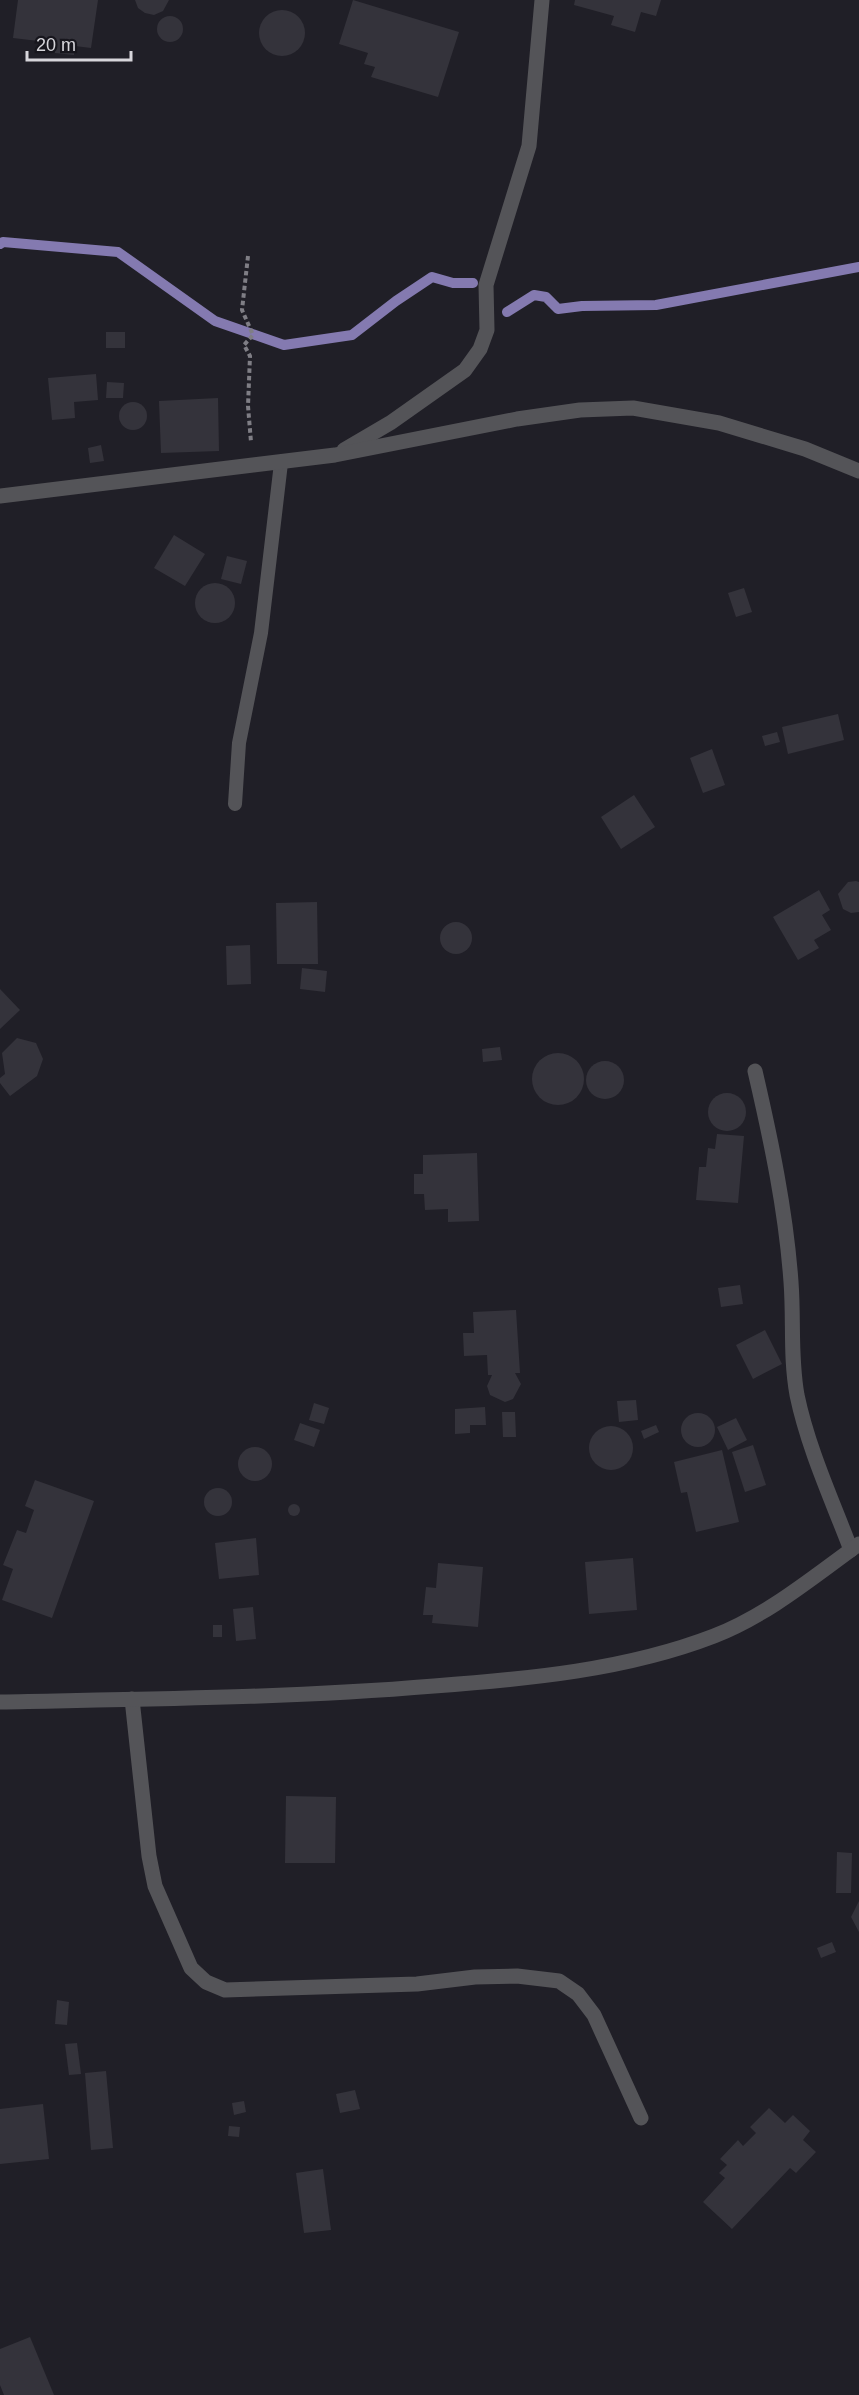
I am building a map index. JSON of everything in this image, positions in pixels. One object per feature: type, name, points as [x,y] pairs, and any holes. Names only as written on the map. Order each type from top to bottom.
[{"type":"street","points":[[335,455],[390,423],[465,370],[480,349],[487,330],[486,285],[530,146],[542,0]]},
{"type":"street","points":[[0,496],[89,483],[281,463],[335,455],[517,418],[580,410],[633,408],[719,423],[805,448],[859,471]]},
{"type":"street","points":[[0,1702],[338,1694],[500,1681],[583,1670],[665,1652],[716,1635],[772,1608],[855,1547],[824,1479],[798,1396],[790,1335],[791,1283],[772,1148],[755,1071]]},
{"type":"street","points":[[132,1699],[149,1856],[155,1887],[191,1968],[206,1982],[225,1990],[417,1984],[517,1976],[559,1981],[578,1994],[594,2015],[641,2118]]},
{"type":"lane","points":[[235,804],[239,743],[261,633],[281,463]]},
{"type":"path","points":[[248,256],[242,310],[253,335],[244,345],[250,356],[248,406],[253,466]]},
{"type":"building","points":[[18,0],[98,0],[91,48],[75,46],[74,55],[55,53],[55,43],[13,38]]},
{"type":"building","points":[[135,0],[169,0],[163,11],[154,15],[138,8]]},
{"type":"building","points":[[353,0],[459,32],[438,97],[371,77],[375,67],[364,64],[368,53],[339,44]]},
{"type":"building","points":[[575,0],[661,0],[656,16],[641,12],[635,32],[611,25],[614,16],[574,5]]},
{"type":"building","points":[[282,10],[291,11],[299,16],[304,24],[304,42],[299,50],[291,55],[282,56],[273,55],[265,50],[260,42],[259,33],[260,24],[265,16],[273,11]]},
{"type":"building","points":[[170,16],[179,20],[183,29],[179,38],[170,42],[161,38],[157,29],[161,20]]},
{"type":"building","points":[[106,332],[125,332],[125,348],[106,348]]},
{"type":"building","points":[[96,374],[98,400],[74,402],[75,418],[52,420],[48,378]]},
{"type":"building","points":[[107,382],[124,383],[123,398],[106,398]]},
{"type":"building","points":[[218,398],[219,451],[161,453],[159,401]]},
{"type":"building","points":[[133,402],[143,406],[147,416],[143,426],[133,430],[123,426],[119,416],[123,406]]},
{"type":"building","points":[[101,445],[104,461],[90,463],[88,448]]},
{"type":"building","points":[[174,535],[205,554],[185,586],[154,568]]},
{"type":"building","points":[[227,556],[247,561],[241,584],[221,579]]},
{"type":"building","points":[[215,583],[229,589],[235,603],[229,617],[215,623],[201,617],[195,603],[201,589]]},
{"type":"building","points":[[744,588],[752,612],[736,617],[728,593]]},
{"type":"building","points":[[838,714],[844,740],[788,754],[782,727]]},
{"type":"building","points":[[777,732],[780,742],[765,746],[762,736]]},
{"type":"building","points":[[712,749],[725,785],[703,793],[690,758]]},
{"type":"building","points":[[634,795],[655,827],[621,849],[601,817]]},
{"type":"building","points":[[848,882],[859,882],[859,912],[851,913],[843,909],[838,894]]},
{"type":"building","points":[[819,890],[830,910],[822,915],[831,930],[814,940],[819,948],[798,960],[773,917]]},
{"type":"building","points":[[317,902],[318,964],[277,964],[276,903]]},
{"type":"building","points":[[456,922],[467,927],[472,938],[467,949],[456,954],[445,949],[440,938],[445,927]]},
{"type":"building","points":[[250,945],[251,984],[227,985],[226,946]]},
{"type":"building","points":[[302,968],[327,971],[325,992],[300,989]]},
{"type":"building","points":[[0,989],[20,1010],[0,1029]]},
{"type":"building","points":[[17,1038],[36,1043],[43,1059],[37,1076],[10,1096],[0,1083],[0,1078],[5,1074],[2,1053]]},
{"type":"building","points":[[500,1047],[502,1060],[483,1062],[482,1049]]},
{"type":"building","points":[[553,1053],[563,1053],[577,1060],[584,1079],[577,1098],[563,1105],[553,1105],[543,1101],[536,1094],[532,1084],[532,1074],[536,1064],[543,1057]]},
{"type":"building","points":[[605,1061],[618,1067],[624,1080],[618,1093],[605,1099],[592,1093],[586,1080],[592,1067]]},
{"type":"building","points":[[727,1093],[740,1099],[746,1112],[740,1125],[727,1131],[714,1125],[708,1112],[714,1099]]},
{"type":"building","points":[[717,1134],[744,1136],[738,1203],[696,1200],[699,1167],[706,1167],[708,1148],[715,1149]]},
{"type":"building","points":[[477,1153],[479,1221],[448,1222],[448,1209],[425,1210],[424,1194],[414,1194],[414,1174],[423,1174],[423,1155]]},
{"type":"building","points":[[740,1285],[743,1304],[721,1307],[718,1288]]},
{"type":"building","points":[[516,1310],[520,1373],[515,1373],[521,1384],[513,1399],[505,1402],[490,1395],[487,1386],[492,1375],[488,1375],[487,1355],[464,1356],[463,1333],[474,1333],[473,1312]]},
{"type":"building","points":[[765,1330],[782,1364],[753,1379],[736,1345]]},
{"type":"building","points":[[636,1400],[638,1420],[619,1422],[617,1401]]},
{"type":"building","points":[[314,1403],[329,1408],[324,1424],[309,1420]]},
{"type":"building","points":[[485,1407],[486,1425],[470,1425],[470,1433],[455,1434],[455,1409]]},
{"type":"building","points":[[502,1412],[515,1412],[516,1437],[503,1437]]},
{"type":"building","points":[[698,1413],[710,1418],[715,1430],[710,1442],[698,1447],[686,1442],[681,1430],[686,1418]]},
{"type":"building","points":[[736,1418],[747,1440],[728,1450],[717,1427]]},
{"type":"building","points":[[300,1423],[320,1430],[314,1447],[294,1440]]},
{"type":"building","points":[[656,1425],[659,1432],[644,1439],[641,1431]]},
{"type":"building","points":[[611,1426],[626,1433],[633,1448],[626,1463],[611,1470],[596,1463],[589,1448],[596,1433]]},
{"type":"building","points":[[753,1445],[766,1485],[745,1492],[732,1452]]},
{"type":"building","points":[[255,1447],[267,1452],[272,1464],[267,1476],[255,1481],[243,1476],[238,1464],[243,1452]]},
{"type":"building","points":[[722,1450],[739,1522],[696,1532],[687,1492],[681,1493],[674,1462]]},
{"type":"building","points":[[35,1480],[94,1501],[52,1618],[2,1600],[13,1569],[3,1565],[17,1530],[26,1533],[34,1510],[25,1506]]},
{"type":"building","points":[[218,1488],[228,1492],[232,1502],[228,1512],[218,1516],[208,1512],[204,1502],[208,1492]]},
{"type":"building","points":[[296,1504],[299,1505],[299,1515],[292,1516],[289,1515],[288,1508],[289,1505]]},
{"type":"building","points":[[256,1538],[259,1575],[219,1579],[215,1543]]},
{"type":"building","points":[[633,1558],[637,1610],[589,1614],[585,1562]]},
{"type":"building","points":[[438,1563],[483,1567],[478,1627],[432,1623],[433,1615],[423,1615],[426,1587],[436,1588]]},
{"type":"building","points":[[253,1607],[256,1639],[236,1641],[233,1609]]},
{"type":"building","points":[[213,1625],[222,1625],[222,1637],[213,1637]]},
{"type":"building","points":[[286,1796],[336,1797],[335,1863],[285,1863]]},
{"type":"building","points":[[837,1852],[852,1853],[851,1893],[836,1893]]},
{"type":"building","points":[[859,1901],[859,1932],[851,1917]]},
{"type":"building","points":[[832,1942],[836,1952],[821,1958],[817,1948]]},
{"type":"building","points":[[57,2000],[69,2002],[67,2025],[55,2024]]},
{"type":"building","points":[[77,2043],[81,2074],[69,2075],[65,2044]]},
{"type":"building","points":[[106,2071],[113,2148],[91,2150],[85,2073]]},
{"type":"building","points":[[355,2090],[360,2109],[340,2113],[336,2094]]},
{"type":"building","points":[[244,2101],[246,2112],[234,2115],[232,2103]]},
{"type":"building","points":[[43,2104],[49,2159],[0,2164],[0,2109]]},
{"type":"building","points":[[769,2108],[785,2123],[793,2115],[810,2131],[803,2140],[816,2152],[796,2173],[790,2168],[732,2229],[703,2202],[725,2178],[719,2173],[727,2165],[720,2159],[738,2140],[743,2146],[756,2133],[750,2127]]},
{"type":"building","points":[[229,2126],[240,2127],[239,2137],[228,2136]]},
{"type":"building","points":[[323,2169],[331,2230],[304,2233],[296,2173]]},
{"type":"building","points":[[30,2337],[54,2395],[4,2395],[0,2385],[0,2349]]},
{"type":"waterway","points":[[0,244],[3,242],[118,252],[215,321],[284,345],[352,335],[432,277],[453,283],[473,283]]},
{"type":"waterway","points":[[507,312],[534,295],[546,297],[558,309],[582,306],[656,305],[859,267]]}]
